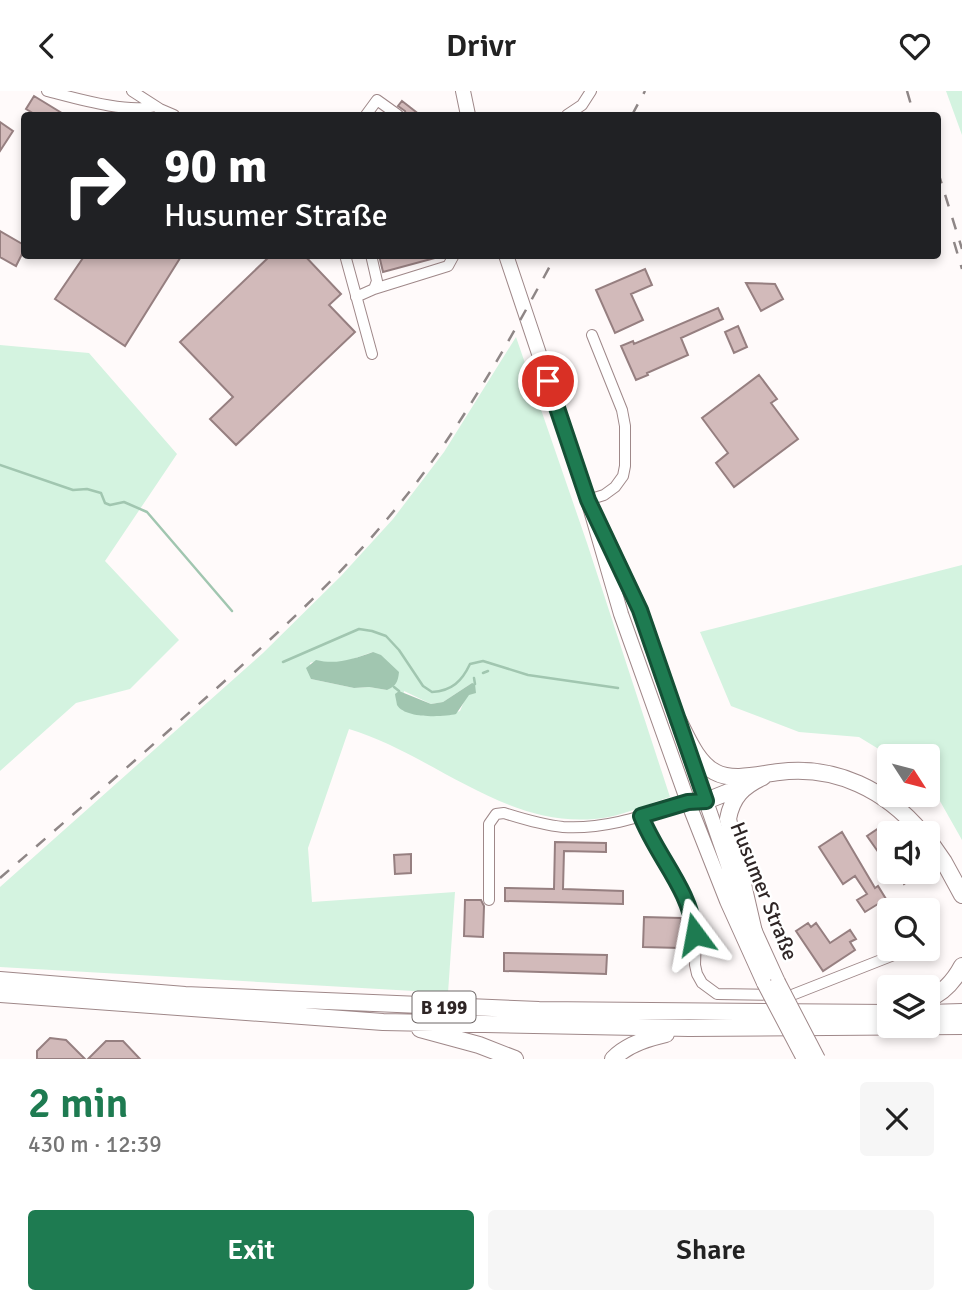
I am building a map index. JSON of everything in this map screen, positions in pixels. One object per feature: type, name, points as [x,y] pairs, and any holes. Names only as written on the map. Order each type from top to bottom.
[{"type":"highway","points":[[678,720],[704,764],[716,773],[745,780]]},
{"type":"highway","points":[[704,796],[745,780],[802,769],[829,773],[863,785],[890,801],[910,821]]},
{"type":"highway","points":[[745,780],[730,807],[728,819],[754,932]]},
{"type":"highway","points":[[940,859],[961,895]]},
{"type":"highway","points":[[940,992],[957,976],[962,967]]},
{"type":"highway","name":"B 199","points":[[0,980],[185,995],[397,1005],[538,1010],[877,1012]]},
{"type":"highway","name":"B 199","points":[[0,994],[383,1021],[689,1028],[962,1026]]},
{"type":"highway","points":[[940,1013],[962,1012]]},
{"type":"highway","points":[[383,1021],[479,1045],[515,1059]]},
{"type":"highway","points":[[613,1059],[648,1038],[689,1028]]},
{"type":"main road","points":[[463,91],[467,112]]},
{"type":"main road","name":"Husumer Straße","points":[[507,259],[588,500],[621,614],[688,802],[727,901],[771,982],[818,1059]]},
{"type":"main road","name":"Husumer Straße","points":[[588,500],[640,610],[738,894],[804,1059]]},
{"type":"main road","points":[[688,802],[704,796]]},
{"type":"street","points":[[47,91],[142,110],[155,106]]},
{"type":"street","points":[[132,91],[168,112]]},
{"type":"street","points":[[572,112],[582,105],[591,91]]},
{"type":"street","points":[[368,112],[377,100],[394,112]]},
{"type":"street","points":[[346,259],[372,354]]},
{"type":"street","points":[[372,259],[377,281],[374,289]]},
{"type":"street","points":[[356,297],[448,266],[452,259]]},
{"type":"street","points":[[588,500],[604,495],[615,487],[623,476],[625,466],[625,426],[622,411],[592,335]]},
{"type":"street","points":[[489,900],[489,824],[496,814],[504,813],[565,827],[641,816],[688,802]]},
{"type":"street","points":[[641,816],[691,909],[697,974],[702,983],[717,994],[792,995],[878,961]]},
{"type":"shaded area","points":[[946,91],[962,91],[962,135]]},
{"type":"shaded area","points":[[516,337],[670,797],[609,817],[573,819],[539,815],[507,804],[413,756],[349,729],[308,848],[312,902],[455,892],[448,993],[0,967],[0,887],[263,653],[341,576],[393,519],[444,452]],"holes":[[[373,652],[387,690],[354,688],[311,679],[310,663],[338,662]],[[472,683],[460,711],[431,716],[402,710],[404,691],[431,704],[443,702]]]},
{"type":"shaded area","points":[[0,345],[89,353],[177,454],[105,561],[179,640],[130,689],[76,703],[0,771]]},
{"type":"shaded area","points":[[962,565],[962,840],[940,801],[940,744],[877,744],[877,748],[859,737],[799,732],[731,706],[700,632]]},
{"type":"shaded area","points":[[373,652],[381,655],[399,672],[396,683],[387,690],[354,688],[311,679],[306,668],[316,660],[338,662]]},
{"type":"shaded area","points":[[472,683],[475,684],[476,693],[469,695],[456,714],[416,715],[401,710],[397,705],[395,694],[399,691],[431,704],[443,702]]},
{"type":"building","points":[[34,96],[60,112],[31,112],[26,109]]},
{"type":"building","points":[[402,101],[416,112],[405,112],[398,106]]},
{"type":"building","points":[[0,122],[13,131],[0,151]]},
{"type":"building","points":[[0,231],[21,243],[21,256],[16,266],[0,257]]},
{"type":"building","points":[[82,259],[179,259],[125,346],[55,299]]},
{"type":"building","points":[[267,259],[308,259],[341,294],[329,305],[355,332],[236,445],[210,419],[233,397],[180,342]]},
{"type":"building","points":[[380,259],[431,259],[383,272]]},
{"type":"building","points":[[645,269],[652,285],[631,294],[643,320],[615,333],[596,290]]},
{"type":"building","points":[[746,283],[775,284],[783,299],[761,311]]},
{"type":"building","points":[[718,308],[723,319],[681,338],[688,355],[636,380],[621,346],[633,341],[634,344]]},
{"type":"building","points":[[738,326],[747,347],[734,353],[725,332]]},
{"type":"building","points":[[759,375],[777,399],[771,403],[798,439],[734,487],[716,463],[728,453],[702,418]]},
{"type":"building","points":[[877,829],[877,850],[867,836]]},
{"type":"building","points":[[842,832],[875,888],[878,886],[885,898],[877,898],[877,905],[865,912],[857,900],[867,894],[855,876],[843,884],[819,847]]},
{"type":"building","points":[[555,842],[606,843],[606,852],[564,851],[563,889],[623,891],[623,904],[505,901],[505,888],[554,889]]},
{"type":"building","points":[[411,854],[411,873],[395,874],[394,855]]},
{"type":"building","points":[[465,900],[481,900],[484,906],[483,937],[464,936]]},
{"type":"building","points":[[644,917],[681,918],[680,948],[643,947]]},
{"type":"building","points":[[808,923],[811,927],[816,923],[830,943],[850,930],[856,939],[850,942],[855,950],[823,971],[796,931]]},
{"type":"building","points":[[504,953],[607,955],[606,974],[504,971]]},
{"type":"building","points":[[50,1038],[66,1040],[85,1059],[37,1059],[37,1051]]},
{"type":"building","points":[[106,1041],[123,1041],[140,1059],[88,1059]]},
{"type":"waterway","points":[[0,465],[73,490],[87,489],[101,493],[105,503],[110,505],[124,502],[147,512],[232,611]]},
{"type":"waterway","points":[[283,662],[359,629],[386,636],[399,650],[423,686],[432,692],[451,687],[460,680],[470,664],[483,661],[528,675],[618,688]]},
{"type":"waterway","points":[[483,673],[488,671]]},
{"type":"waterway","points":[[474,678],[475,684]]},
{"type":"waterway","points":[[394,687],[399,691]]},
{"type":"railway","points":[[634,112],[645,91]]},
{"type":"railway","points":[[907,91],[913,112]]},
{"type":"railway","points":[[941,182],[962,249]]},
{"type":"railway","points":[[954,242],[962,269]]},
{"type":"railway","points":[[0,878],[248,660],[370,539],[413,488],[458,424],[499,358],[554,259]]},
{"type":"route","points":[[548,381],[588,500],[640,610],[706,801],[688,802],[641,816],[685,895],[691,909],[695,934]]}]
